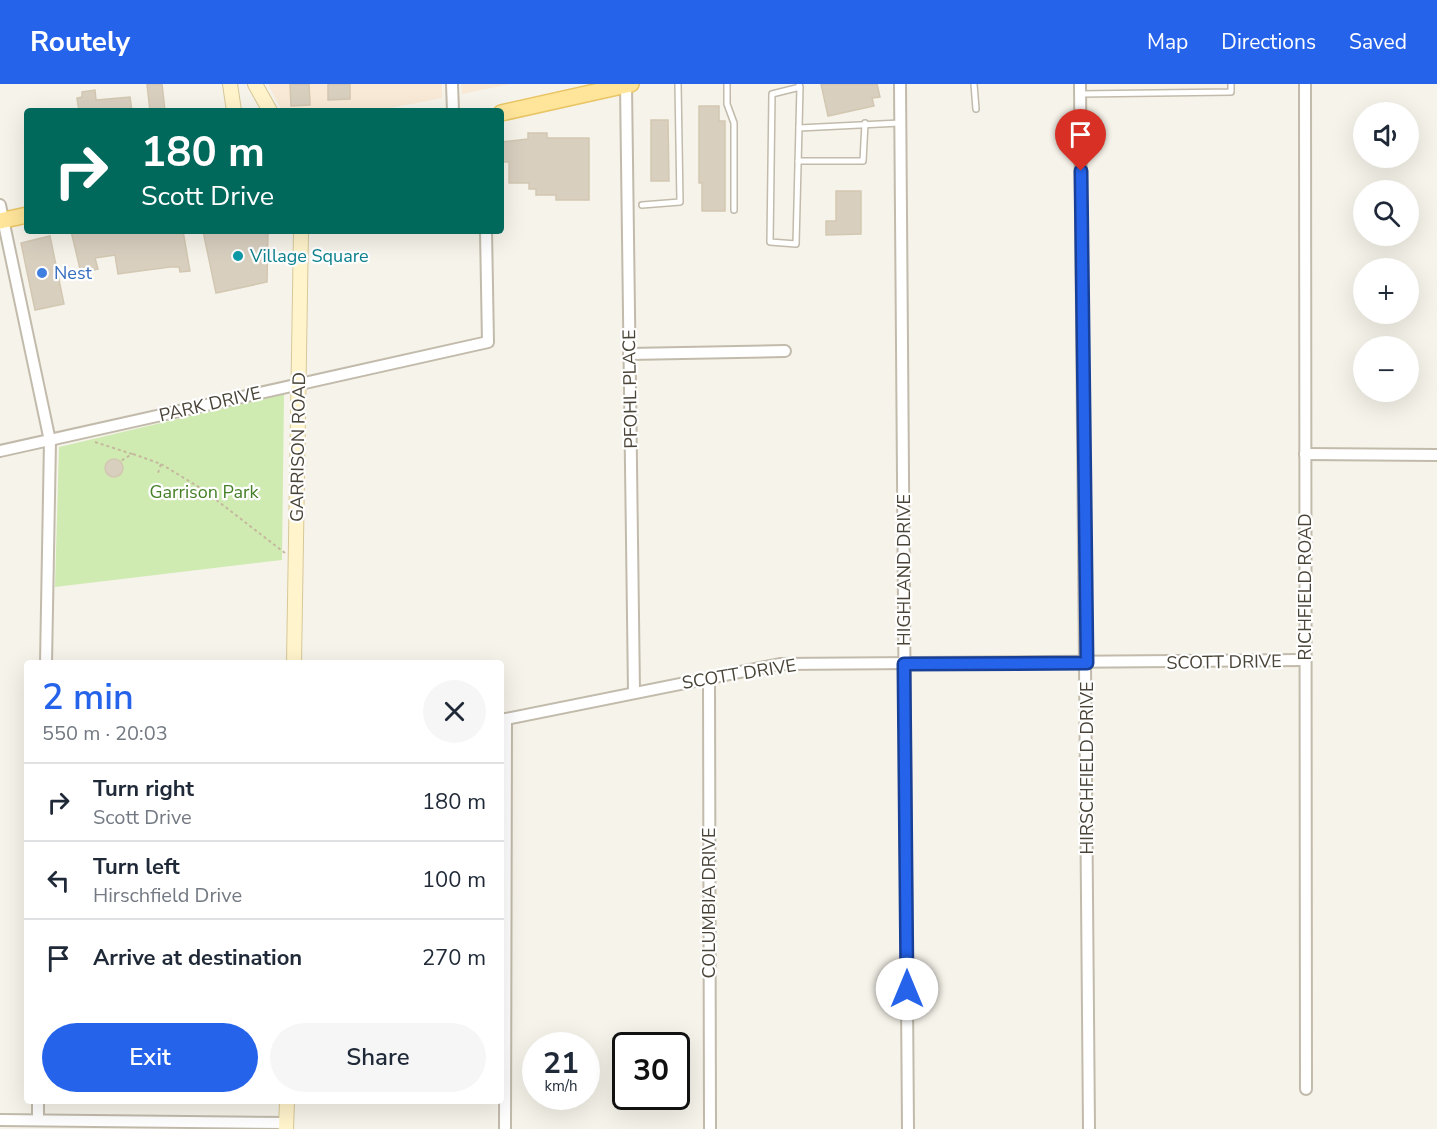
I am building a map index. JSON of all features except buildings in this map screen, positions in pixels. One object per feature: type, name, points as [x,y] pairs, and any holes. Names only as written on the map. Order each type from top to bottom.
[{"type":"main road","points":[[504,112],[592,88],[628,84]]},
{"type":"main road","points":[[1,216],[24,215]]},
{"type":"street","points":[[230,84],[234,108]]},
{"type":"street","points":[[255,84],[268,108]]},
{"type":"street","points":[[452,84],[453,108]]},
{"type":"street","name":"PFOHL PLACE","points":[[628,84],[634,692]]},
{"type":"street","name":"HIGHLAND DRIVE","points":[[900,84],[908,1129]]},
{"type":"street","name":"RICHFIELD ROAD","points":[[1305,84],[1306,1089]]},
{"type":"street","name":"HIRSCHFIELD DRIVE","points":[[1080,89],[1087,663],[1089,1129]]},
{"type":"street","points":[[1,216],[50,441],[46,660]]},
{"type":"street","name":"GARRISON ROAD","points":[[294,660],[301,234]]},
{"type":"street","name":"PARK DRIVE","points":[[0,451],[488,342],[486,234]]},
{"type":"street","points":[[629,354],[785,351]]},
{"type":"street","points":[[1305,454],[1437,454]]},
{"type":"street","name":"SCOTT DRIVE","points":[[504,719],[780,664],[1305,660]]},
{"type":"street","name":"COLUMBIA DRIVE","points":[[709,678],[710,1129]]},
{"type":"street","points":[[504,719],[505,1129]]},
{"type":"street","points":[[38,1104],[38,1120]]},
{"type":"street","points":[[0,1120],[286,1126],[287,1104]]},
{"type":"lane","points":[[642,205],[680,202],[678,84]]},
{"type":"lane","points":[[727,84],[727,104],[734,123],[734,210]]},
{"type":"lane","points":[[974,84],[976,109]]},
{"type":"lane","points":[[1153,84],[1153,93]]},
{"type":"lane","points":[[1080,89],[1153,93],[1231,92],[1231,84]]},
{"type":"lane","points":[[799,85],[796,244],[770,242],[772,94],[799,85]]},
{"type":"lane","points":[[798,160],[863,160],[865,123]]},
{"type":"lane","points":[[799,128],[900,123]]},
{"type":"path","points":[[90,432],[93,441],[161,465],[182,476],[233,512],[282,553],[296,554]]},
{"type":"path","points":[[121,461],[132,454]]},
{"type":"path","points":[[158,473],[161,465]]},
{"type":"shaded area","points":[[268,84],[442,84],[442,98],[390,108],[280,108]]},
{"type":"shaded area","points":[[461,84],[510,84],[462,94]]},
{"type":"green space","name":"Garrison Park","points":[[284,394],[282,560],[55,587],[59,447]]},
{"type":"place","name":"Village Square","points":[[238,256]]},
{"type":"place","name":"Nest","points":[[42,273]]},
{"type":"route","points":[[907,989],[904,664],[1087,663],[1081,171]]}]
